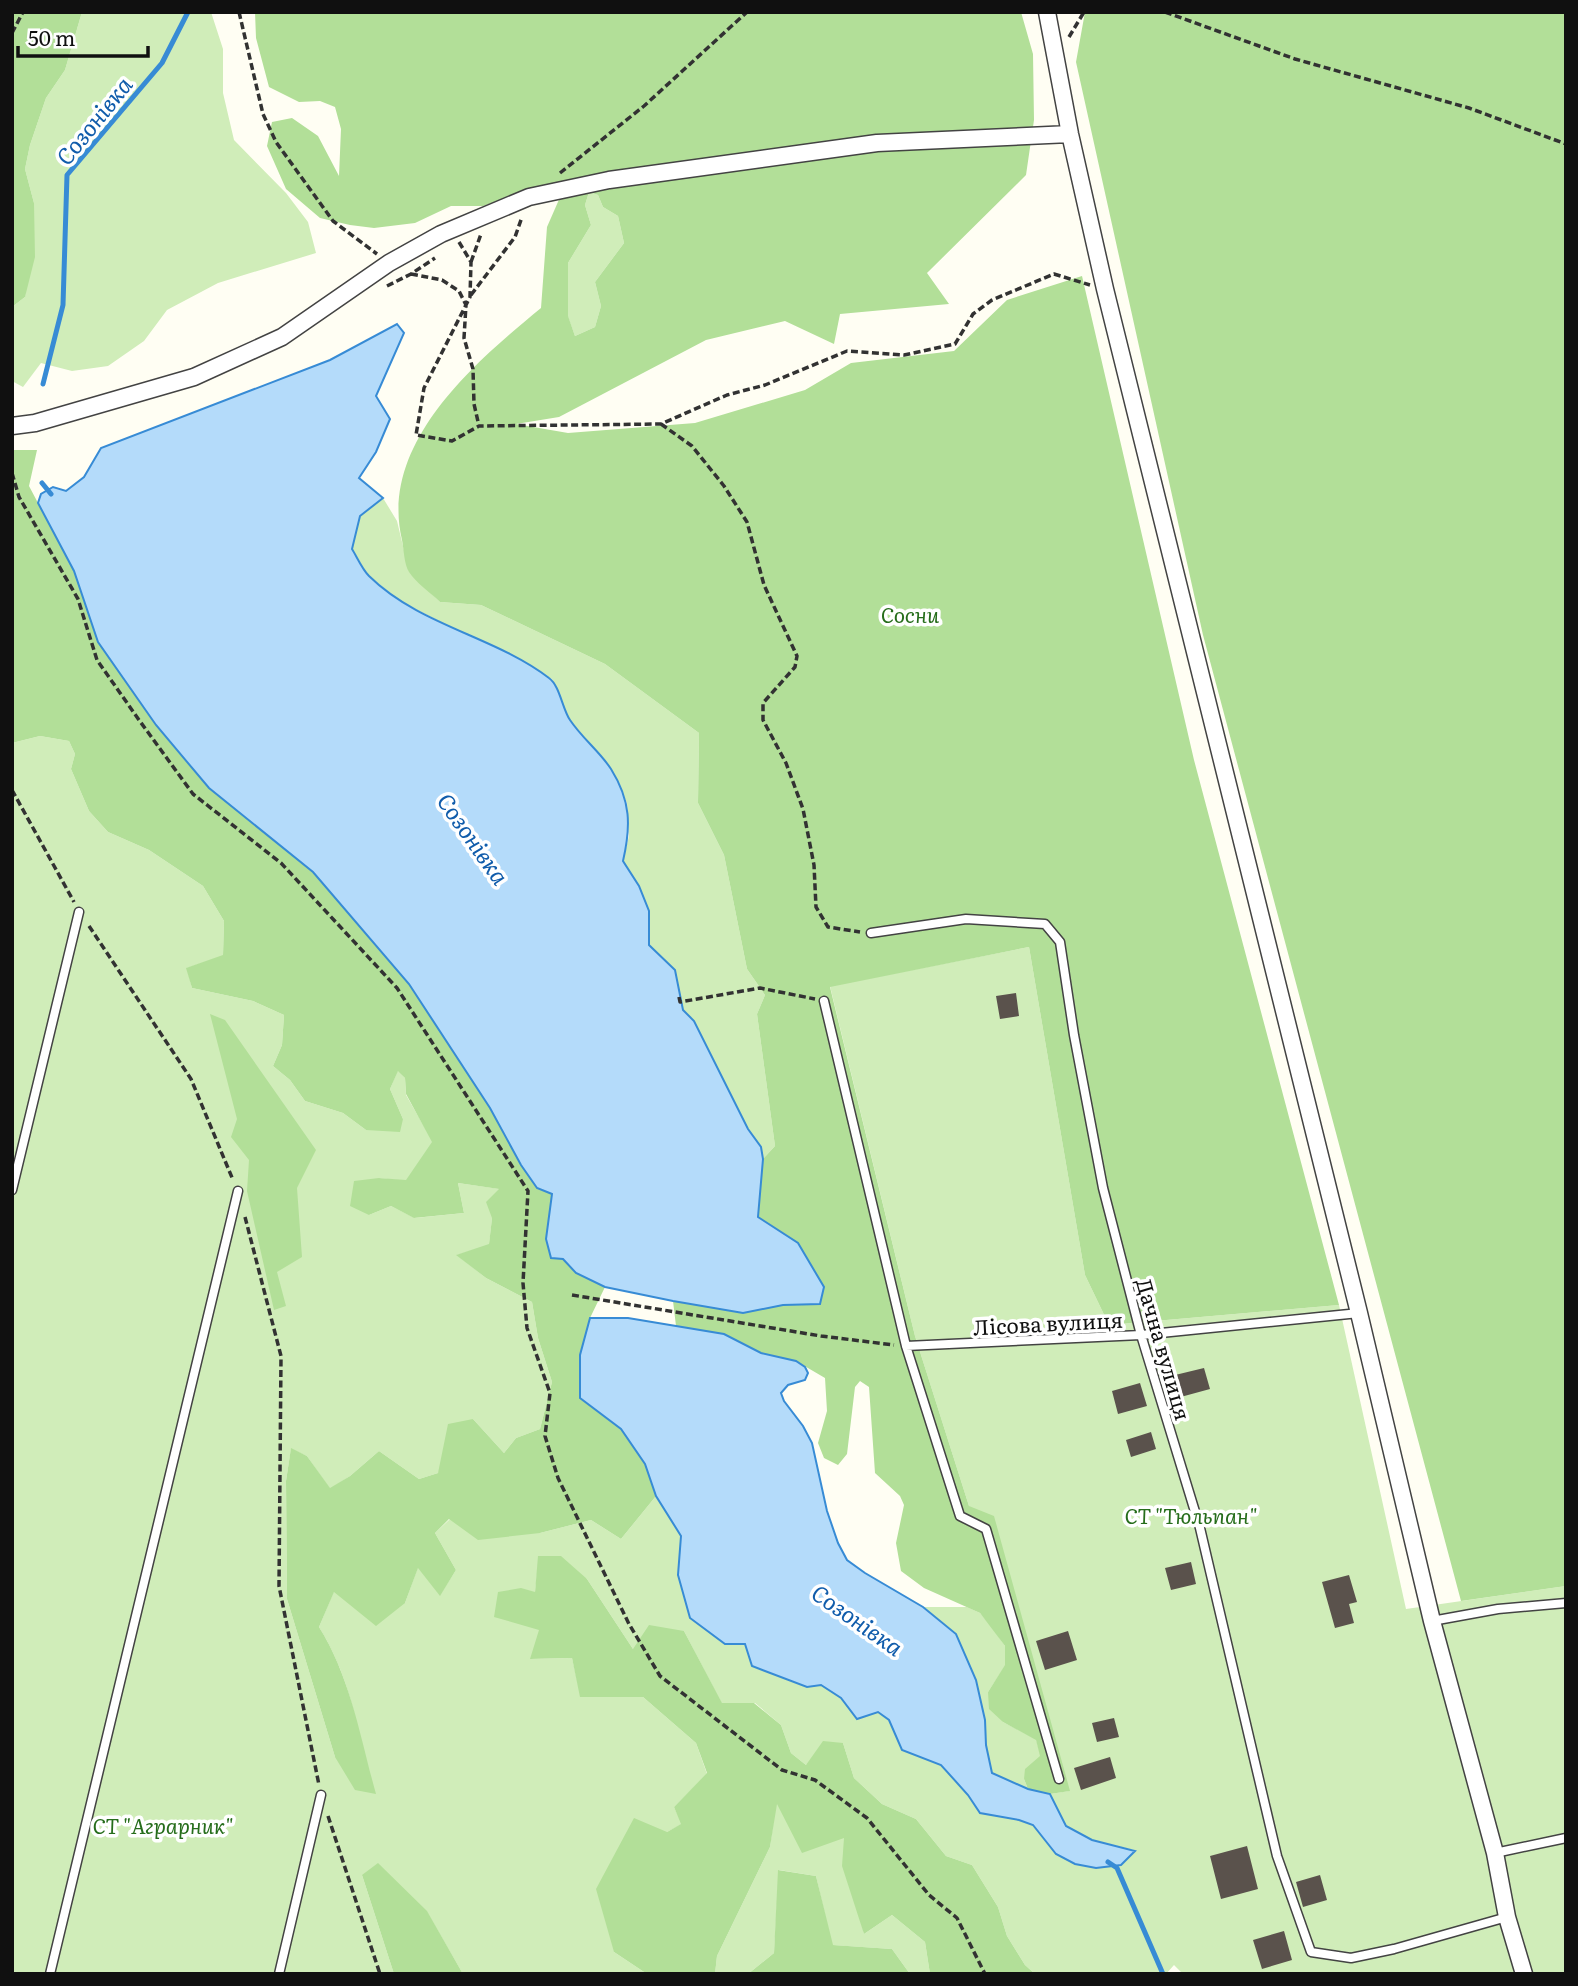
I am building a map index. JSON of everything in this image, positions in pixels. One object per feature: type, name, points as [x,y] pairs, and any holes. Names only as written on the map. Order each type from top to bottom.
[{"type":"street","points":[[1047,12],[1070,134],[1105,289],[1359,1313],[1432,1620],[1495,1853],[1507,1917],[1524,1974]]},
{"type":"street","points":[[12,426],[35,423],[194,377],[282,337],[389,263],[441,234],[529,197],[609,180],[877,143],[1070,134]]},
{"type":"lane","points":[[12,1191],[79,912]]},
{"type":"lane","name":"Дачна вулиця","points":[[871,933],[966,919],[1045,924],[1060,942],[1074,1035],[1103,1188],[1141,1335],[1200,1528],[1277,1856],[1311,1952],[1352,1958],[1507,1917]]},
{"type":"lane","points":[[824,1001],[906,1346],[960,1516],[986,1529],[1059,1779]]},
{"type":"lane","points":[[50,1974],[238,1191]]},
{"type":"lane","name":"Лісова вулиця","points":[[906,1346],[1141,1335],[1359,1313]]},
{"type":"lane","points":[[1432,1620],[1498,1609],[1566,1603]]},
{"type":"lane","points":[[279,1974],[321,1795]]},
{"type":"lane","points":[[1495,1853],[1566,1838]]},
{"type":"path","points":[[12,33],[23,12]]},
{"type":"path","points":[[239,12],[263,114],[276,142],[333,221],[389,263]]},
{"type":"path","points":[[747,12],[644,106],[529,197],[515,237],[470,297],[424,388],[416,435],[452,440],[479,425],[661,424],[727,395],[765,385],[846,351],[904,355],[955,344],[973,314],[992,300],[1054,274],[1105,289]]},
{"type":"path","points":[[1057,57],[1084,12]]},
{"type":"path","points":[[1165,12],[1295,59],[1469,108],[1566,144]]},
{"type":"path","points":[[470,297],[471,262],[488,215]]},
{"type":"path","points":[[441,234],[459,242],[471,262]]},
{"type":"path","points":[[411,274],[442,280],[459,291],[466,305],[464,338],[473,369],[474,404],[479,425]]},
{"type":"path","points":[[661,424],[692,446],[747,522],[764,584],[797,656],[795,667],[763,703],[763,720],[786,763],[803,809],[814,865],[816,907],[828,927],[871,933]]},
{"type":"path","points":[[12,473],[19,497],[78,599],[97,660],[139,720],[193,794],[281,863],[397,988],[528,1191],[523,1283],[527,1328],[550,1393],[545,1436],[558,1478],[629,1624],[660,1676],[782,1770],[815,1780],[867,1818],[929,1895],[957,1918],[985,1974]]},
{"type":"path","points":[[12,790],[79,912],[191,1079],[238,1191],[281,1356],[279,1586],[321,1795],[380,1974]]},
{"type":"path","points":[[679,997],[680,1002],[760,988],[824,1001]]},
{"type":"path","points":[[572,1295],[821,1336],[906,1346]]},
{"type":"green space","points":[[12,12],[82,12],[65,70],[46,98],[30,145],[25,169],[34,203],[35,257],[25,297],[12,307]]},
{"type":"green space","points":[[82,12],[211,12],[223,49],[223,93],[234,140],[286,193],[308,222],[316,253],[218,283],[167,310],[144,341],[108,366],[72,371],[41,363],[23,387],[12,381],[12,307],[25,297],[34,203],[25,169],[46,98],[65,70]]},
{"type":"green space","name":"Сосни","points":[[255,12],[1021,12],[1033,54],[1034,120],[1026,175],[927,273],[949,304],[840,314],[834,344],[785,321],[706,340],[559,417],[516,424],[568,433],[695,423],[805,390],[851,363],[954,351],[1007,300],[1082,276],[1194,760],[1339,1305],[1109,1325],[1085,1275],[1029,947],[830,987],[915,1336],[969,1506],[994,1516],[1070,1791],[1050,1794],[1028,1789],[1024,1779],[1025,1769],[1040,1756],[1036,1740],[1003,1722],[989,1709],[988,1692],[1005,1665],[1005,1646],[980,1613],[924,1588],[901,1571],[896,1543],[904,1505],[900,1496],[875,1473],[869,1387],[860,1381],[855,1387],[847,1454],[838,1465],[824,1458],[818,1443],[827,1411],[825,1378],[796,1361],[761,1353],[724,1334],[676,1326],[673,1301],[743,1313],[783,1305],[820,1304],[798,1243],[758,1218],[763,1159],[775,1146],[757,1014],[765,995],[747,969],[724,855],[698,803],[699,733],[605,664],[481,605],[440,602],[416,580],[406,565],[399,505],[405,471],[418,439],[462,380],[541,308],[547,227],[561,195],[546,184],[483,206],[451,206],[415,223],[374,228],[320,218],[286,189],[267,146],[272,122],[292,118],[318,136],[339,176],[341,129],[335,107],[320,101],[299,102],[269,87],[256,38]],"holes":[[[589,192],[598,195],[603,207],[618,216],[624,243],[595,282],[601,306],[595,327],[575,336],[568,316],[568,263],[591,225],[585,205]]]},
{"type":"green space","points":[[1085,12],[1566,12],[1566,1586],[1461,1601],[1203,635],[1076,62]]},
{"type":"green space","points":[[589,192],[598,195],[603,207],[618,216],[624,243],[595,282],[601,306],[595,327],[575,336],[568,317],[568,263],[591,225],[585,205]]},
{"type":"green space","points":[[12,450],[37,450],[29,486],[74,571],[99,642],[156,725],[209,788],[313,872],[409,984],[490,1108],[521,1165],[552,1194],[546,1239],[576,1273],[605,1287],[590,1318],[580,1398],[621,1429],[645,1464],[656,1496],[621,1539],[591,1520],[540,1533],[478,1540],[449,1519],[435,1533],[456,1570],[440,1596],[418,1568],[405,1603],[376,1626],[334,1592],[319,1627],[347,1687],[376,1794],[355,1790],[335,1757],[287,1599],[286,1481],[291,1448],[307,1456],[330,1488],[350,1476],[379,1451],[419,1479],[438,1473],[448,1424],[473,1419],[504,1453],[516,1438],[540,1429],[552,1382],[538,1338],[532,1302],[486,1278],[456,1255],[489,1244],[492,1218],[486,1202],[499,1189],[458,1183],[464,1213],[414,1218],[391,1206],[369,1215],[350,1206],[354,1181],[379,1178],[406,1180],[432,1142],[406,1094],[405,1078],[398,1071],[390,1089],[403,1119],[400,1132],[366,1130],[343,1113],[305,1101],[290,1080],[273,1066],[282,1045],[284,1015],[253,1001],[192,988],[186,968],[223,955],[224,921],[203,886],[149,850],[108,832],[89,811],[71,769],[75,754],[69,741],[40,736],[12,743]]},
{"type":"green space","points":[[383,498],[397,521],[409,571],[440,602],[481,605],[605,664],[699,733],[698,803],[724,855],[747,969],[765,995],[757,1014],[775,1146],[763,1159],[761,1147],[748,1129],[694,1021],[683,1010],[675,970],[649,945],[649,911],[639,886],[623,861],[629,836],[627,803],[611,769],[569,719],[552,679],[400,601],[367,574],[352,548],[360,516]]},
{"type":"green space","points":[[40,736],[69,741],[75,754],[71,769],[89,811],[108,832],[149,850],[203,886],[224,921],[223,956],[187,968],[192,988],[253,1001],[284,1015],[282,1045],[273,1066],[290,1080],[305,1101],[343,1113],[366,1130],[403,1119],[390,1089],[398,1070],[405,1078],[406,1095],[433,1142],[406,1181],[379,1178],[369,1215],[391,1206],[415,1218],[464,1213],[458,1183],[500,1189],[492,1218],[489,1245],[457,1255],[486,1278],[532,1302],[538,1338],[552,1382],[540,1429],[516,1438],[504,1453],[473,1419],[438,1473],[419,1479],[379,1451],[330,1489],[307,1456],[291,1449],[286,1481],[287,1599],[335,1757],[361,1743],[345,1683],[334,1654],[319,1627],[334,1591],[405,1603],[418,1567],[440,1595],[456,1570],[435,1533],[450,1519],[540,1533],[591,1520],[621,1539],[656,1496],[681,1536],[678,1575],[745,1644],[821,1684],[841,1698],[857,1718],[878,1712],[889,1720],[902,1750],[941,1765],[980,1813],[1033,1825],[1056,1854],[1075,1864],[1096,1868],[1134,1850],[1092,1840],[1066,1826],[1050,1794],[1069,1791],[969,1506],[915,1336],[830,986],[1029,947],[1085,1275],[1109,1325],[1339,1305],[1406,1609],[1566,1586],[1566,1974],[1183,1974],[1174,1965],[1166,1974],[1035,1974],[1025,1965],[1007,1936],[998,1907],[972,1865],[946,1856],[916,1819],[882,1804],[854,1778],[843,1743],[806,1765],[791,1753],[781,1725],[755,1703],[722,1704],[684,1631],[633,1649],[587,1579],[539,1556],[535,1592],[540,1630],[531,1659],[572,1658],[581,1697],[643,1697],[696,1743],[707,1774],[674,1807],[682,1824],[667,1832],[614,1952],[647,1974],[463,1974],[427,1912],[362,1875],[394,1974],[12,1974],[12,743]]},
{"type":"green space","points":[[210,1014],[225,1020],[316,1150],[297,1188],[302,1257],[277,1272],[286,1306],[274,1310],[247,1191],[249,1160],[231,1137],[237,1119]]},
{"type":"green space","points":[[538,1556],[561,1556],[587,1579],[633,1649],[649,1625],[684,1631],[722,1703],[754,1703],[781,1725],[791,1753],[806,1765],[823,1741],[843,1743],[854,1778],[882,1804],[916,1819],[946,1856],[972,1865],[998,1907],[1007,1936],[1025,1965],[1035,1974],[930,1974],[925,1942],[892,1915],[864,1934],[842,1866],[844,1838],[802,1853],[777,1804],[770,1847],[717,1956],[715,1974],[647,1974],[614,1952],[596,1889],[634,1818],[667,1832],[681,1824],[674,1807],[707,1773],[696,1743],[643,1697],[580,1697],[572,1658],[530,1659],[539,1630],[494,1617],[498,1592],[521,1588],[535,1592]]},
{"type":"green space","points":[[923,1607],[967,1607],[980,1613],[1005,1646],[1005,1666],[988,1692],[1003,1722],[1036,1739],[1041,1757],[1024,1779],[1028,1789],[992,1773],[976,1680],[956,1635]]},
{"type":"green space","points":[[776,1803],[844,1837],[864,1934],[892,1915],[925,1942],[930,1974],[910,1974],[892,1949],[832,1945],[816,1876],[779,1870],[774,1953],[748,1974],[715,1974],[717,1956],[770,1847]]},
{"type":"green space","points":[[378,1863],[427,1911],[463,1974],[394,1974],[362,1875]]},
{"type":"green space","points":[[778,1870],[816,1876],[833,1945],[892,1949],[910,1974],[748,1974],[774,1953]]},
{"type":"water","points":[[397,324],[404,333],[376,396],[390,419],[376,452],[359,478],[383,498],[360,516],[352,549],[366,573],[389,593],[434,619],[505,651],[549,678],[556,686],[570,720],[611,769],[618,781],[628,814],[623,861],[639,886],[649,911],[649,945],[675,970],[683,1010],[694,1021],[748,1129],[761,1147],[763,1159],[758,1217],[798,1243],[824,1287],[820,1304],[783,1305],[743,1313],[605,1287],[576,1273],[563,1259],[551,1258],[546,1239],[552,1194],[537,1188],[521,1165],[490,1108],[409,984],[313,872],[209,788],[156,725],[98,642],[74,571],[38,503],[41,494],[53,487],[66,491],[84,477],[101,448],[330,360]]},
{"type":"water","points":[[590,1318],[628,1318],[724,1334],[761,1353],[796,1361],[805,1367],[808,1373],[805,1380],[788,1385],[781,1393],[812,1443],[827,1511],[847,1560],[923,1607],[956,1634],[976,1680],[992,1773],[1028,1789],[1050,1794],[1066,1826],[1092,1840],[1135,1851],[1121,1865],[1096,1868],[1075,1864],[1056,1854],[1033,1825],[980,1813],[941,1765],[902,1750],[889,1720],[878,1712],[857,1719],[841,1698],[821,1685],[807,1687],[752,1666],[745,1644],[725,1644],[690,1618],[678,1575],[681,1536],[656,1496],[645,1464],[621,1429],[580,1398],[580,1355]]},
{"type":"building","points":[[1016,993],[1019,1016],[1000,1019],[996,996]]},
{"type":"building","points":[[1204,1368],[1210,1389],[1177,1398],[1171,1376]]},
{"type":"building","points":[[1140,1383],[1147,1406],[1118,1414],[1112,1391]]},
{"type":"building","points":[[1151,1432],[1156,1449],[1131,1457],[1126,1440]]},
{"type":"building","points":[[1191,1562],[1196,1584],[1171,1590],[1165,1568]]},
{"type":"building","points":[[1349,1575],[1357,1602],[1349,1604],[1354,1623],[1335,1628],[1322,1582]]},
{"type":"building","points":[[1068,1631],[1077,1660],[1045,1670],[1036,1641]]},
{"type":"building","points":[[1114,1718],[1119,1737],[1097,1742],[1092,1723]]},
{"type":"building","points":[[1110,1757],[1116,1778],[1081,1790],[1074,1768]]},
{"type":"building","points":[[1247,1846],[1258,1889],[1221,1899],[1210,1856]]},
{"type":"building","points":[[1320,1875],[1327,1900],[1303,1907],[1296,1882]]},
{"type":"building","points":[[1284,1931],[1292,1960],[1262,1969],[1253,1940]]},
{"type":"waterway","name":"Созонівка","points":[[43,384],[63,305],[67,175],[162,63],[188,12]]},
{"type":"waterway","name":"Созонівка","points":[[42,483],[51,494]]},
{"type":"waterway","name":"Созонівка","points":[[1108,1862],[1117,1868],[1163,1974]]},
{"type":"park label","name":"СТ \"Тюльпан\"","points":[[1191,1514]]},
{"type":"park label","name":"СТ \"Аграрник\"","points":[[163,1824]]}]
